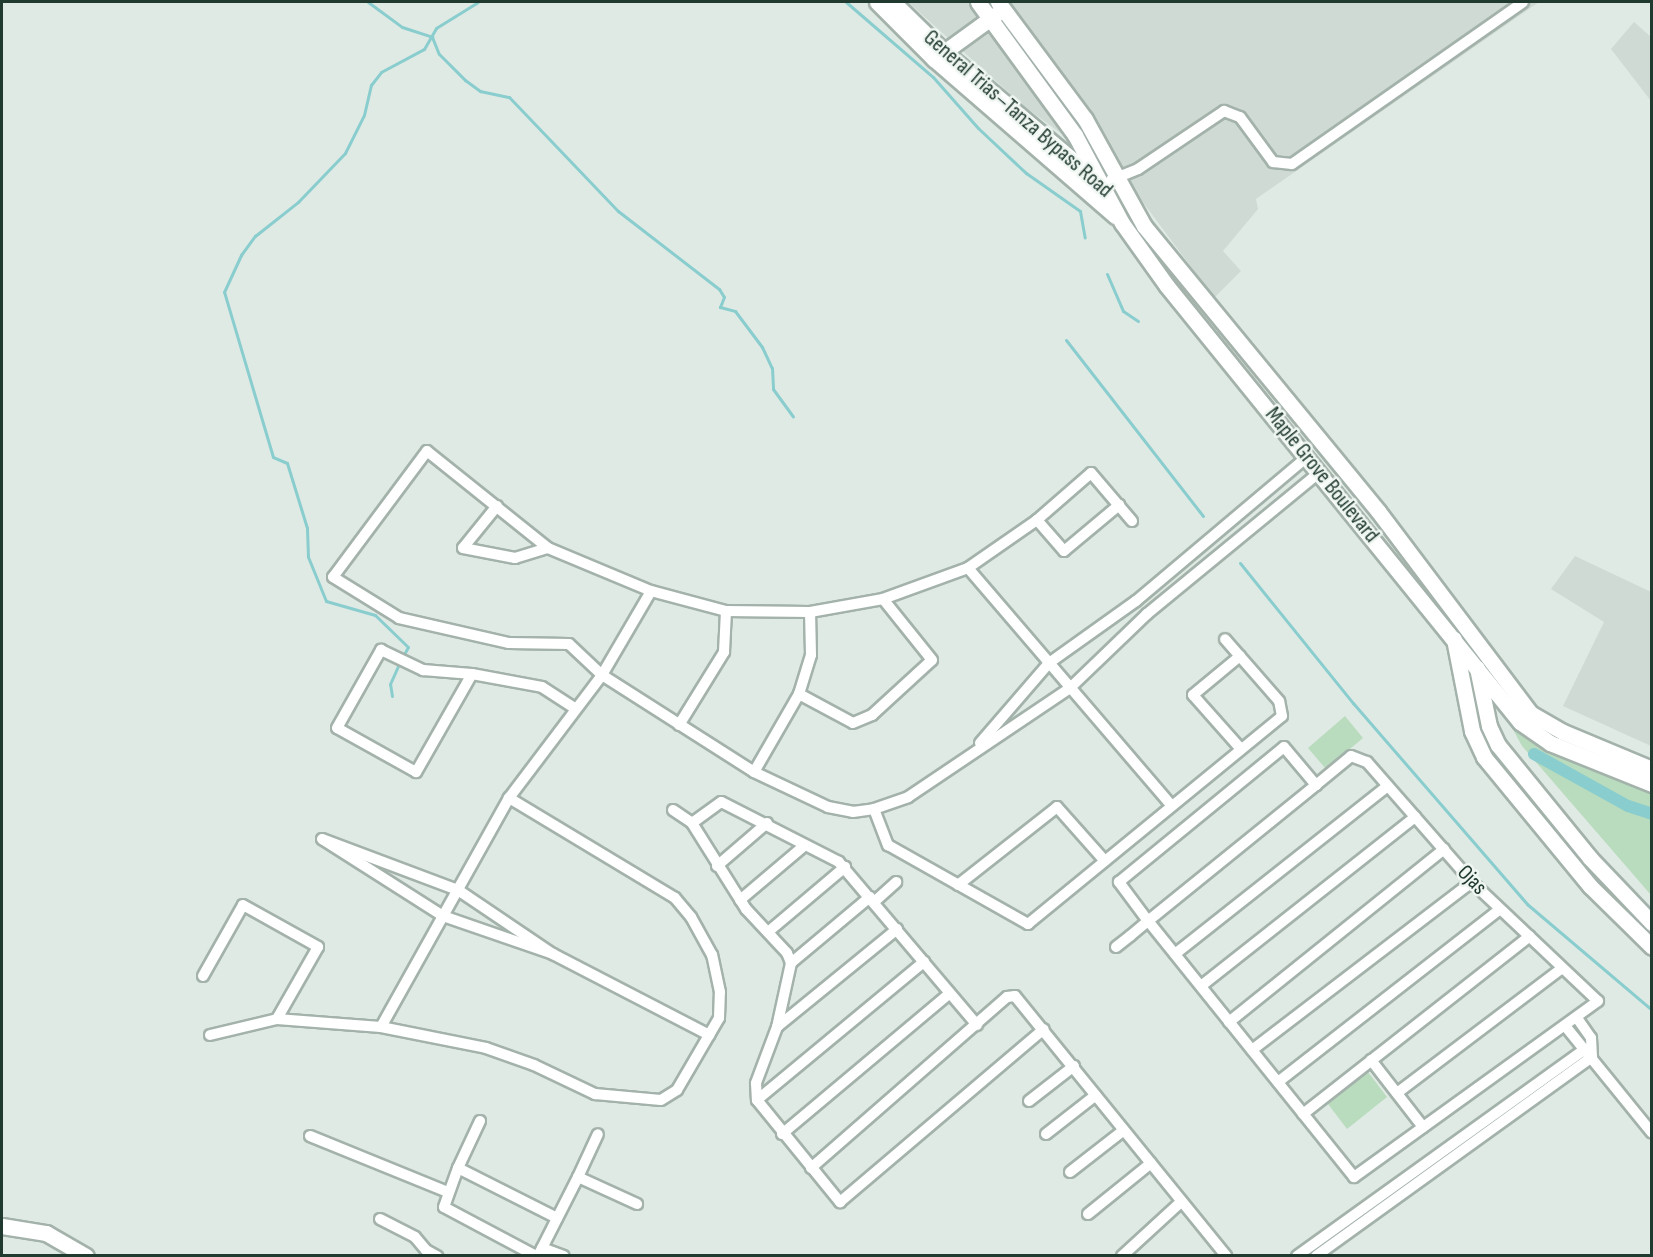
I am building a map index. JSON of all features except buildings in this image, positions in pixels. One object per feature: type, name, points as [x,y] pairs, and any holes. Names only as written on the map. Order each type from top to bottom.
[{"type":"main road","name":"General Trias–Tanza Bypass Road","points":[[877,2],[934,59],[1122,223]]},
{"type":"main road","name":"General Trias–Tanza Bypass Road","points":[[893,2],[944,52],[1101,184],[1144,226]]},
{"type":"main road","name":"Maple Grove Boulevard","points":[[978,2],[1074,135],[1122,223],[1167,286],[1307,457],[1460,632]]},
{"type":"main road","name":"Maple Grove Boulevard","points":[[1000,6],[1085,119],[1144,226],[1378,511],[1460,632],[1470,722],[1484,758],[1590,886],[1652,947]]},
{"type":"main road","points":[[944,52],[989,20],[1000,6]]},
{"type":"main road","points":[[1460,632],[1476,663],[1529,731],[1652,784]]},
{"type":"main road","points":[[1460,632],[1538,719],[1652,769]]},
{"type":"main road","points":[[1476,663],[1489,726],[1498,745],[1590,858],[1652,923]]},
{"type":"main road","points":[[2,1226],[46,1233],[86,1256]]},
{"type":"street","points":[[1101,184],[1138,169],[1224,111],[1242,119],[1273,162],[1292,164],[1523,2]]},
{"type":"street","points":[[1132,522],[1091,473],[1037,520],[968,568],[883,599],[810,612],[726,612],[651,591],[548,548],[427,451],[333,577],[399,618],[509,644],[569,644],[602,675],[754,772],[828,807],[853,812],[874,809],[916,792],[972,752],[1070,688],[1147,614],[1320,472]]},
{"type":"street","points":[[972,752],[1049,663],[1136,601],[1307,457]]},
{"type":"street","points":[[1037,520],[1064,551],[1119,505]]},
{"type":"street","points":[[496,506],[463,548],[515,558],[548,548]]},
{"type":"street","points":[[968,568],[1172,806]]},
{"type":"street","points":[[381,1027],[509,798],[602,675],[651,591]]},
{"type":"street","points":[[799,694],[853,723],[872,715],[932,660],[883,599]]},
{"type":"street","points":[[1136,601],[1147,614]]},
{"type":"street","points":[[679,725],[724,652],[726,612]]},
{"type":"street","points":[[754,772],[799,694],[811,655],[810,612]]},
{"type":"street","points":[[874,809],[888,845],[1028,924],[1282,716],[1279,701],[1225,639]]},
{"type":"street","points":[[472,674],[416,772],[337,728],[381,650],[423,670],[472,674],[542,687],[576,709]]},
{"type":"street","points":[[1240,656],[1194,695],[1241,749]]},
{"type":"street","points":[[1116,947],[1148,921],[1316,785],[1284,747],[1119,882],[1148,921],[1354,1177],[1577,1018],[1592,1038],[1589,1053],[1316,1256]]},
{"type":"street","name":"Ojas","points":[[1316,785],[1351,756],[1367,762],[1472,882],[1598,1000],[1577,1018]]},
{"type":"street","points":[[1175,954],[1388,786]]},
{"type":"street","points":[[210,1035],[277,1019],[381,1027],[486,1048],[534,1065],[595,1094],[661,1100],[677,1090],[719,1018],[720,992],[712,955],[691,917],[675,898],[509,798]]},
{"type":"street","points":[[692,823],[721,802],[767,823],[845,867],[976,1025]]},
{"type":"street","points":[[958,885],[1057,807],[1105,861]]},
{"type":"street","points":[[673,810],[692,823],[740,900],[791,963]]},
{"type":"street","points":[[1201,986],[1415,817]]},
{"type":"street","points":[[717,866],[767,823]]},
{"type":"street","points":[[553,954],[443,916],[322,838],[458,890],[553,954],[709,1035]]},
{"type":"street","points":[[740,900],[805,845]]},
{"type":"street","points":[[1229,1022],[1443,849]]},
{"type":"street","points":[[768,932],[845,867]]},
{"type":"street","points":[[896,882],[791,963],[777,1027],[756,1083],[758,1100],[782,1134],[840,1202],[1044,1029]]},
{"type":"street","points":[[1252,1050],[1472,882]]},
{"type":"street","points":[[203,976],[243,905],[309,942],[318,948],[277,1019]]},
{"type":"street","points":[[1278,1083],[1500,909]]},
{"type":"street","points":[[777,1027],[897,930]]},
{"type":"street","points":[[1303,1113],[1530,936]]},
{"type":"street","points":[[758,1100],[924,962]]},
{"type":"street","points":[[1397,1093],[1562,968]]},
{"type":"street","points":[[782,1134],[950,993]]},
{"type":"street","points":[[811,1168],[1007,997],[1015,996],[1226,1256]]},
{"type":"street","points":[[1566,1028],[1589,1053],[1652,1133]]},
{"type":"street","points":[[1297,1256],[1589,1053]]},
{"type":"street","points":[[1371,1060],[1424,1127]]},
{"type":"street","points":[[1029,1101],[1074,1066]]},
{"type":"street","points":[[1046,1134],[1096,1095]]},
{"type":"street","points":[[480,1121],[448,1192],[445,1209],[539,1253],[564,1256]]},
{"type":"street","points":[[1070,1172],[1124,1130]]},
{"type":"street","points":[[539,1253],[598,1134]]},
{"type":"street","points":[[310,1136],[448,1192]]},
{"type":"street","points":[[1089,1214],[1151,1163]]},
{"type":"street","points":[[458,1168],[557,1218]]},
{"type":"street","points":[[578,1177],[637,1204]]},
{"type":"street","points":[[1122,1255],[1182,1201]]},
{"type":"street","points":[[380,1219],[415,1237],[426,1250],[437,1256]]},
{"type":"shaded area","points":[[908,2],[1539,2],[1256,199],[1258,209],[1223,251],[1241,271],[1214,298],[1128,182],[1025,107]]},
{"type":"shaded area","points":[[1634,22],[1651,37],[1651,101],[1611,49]]},
{"type":"shaded area","points":[[1575,556],[1651,592],[1651,746],[1563,706],[1604,622],[1551,589]]},
{"type":"green space","points":[[1345,716],[1363,738],[1326,769],[1308,748]]},
{"type":"green space","points":[[1510,724],[1535,745],[1651,794],[1651,895],[1522,746]]},
{"type":"green space","points":[[1368,1072],[1387,1097],[1347,1129],[1328,1104]]},
{"type":"waterway","points":[[368,2],[402,27],[432,37],[439,54],[465,80],[480,91],[509,97],[618,211],[719,289],[724,297],[720,307],[735,311],[762,347],[772,368],[773,389],[793,417]]},
{"type":"waterway","points":[[403,656],[408,647],[375,615],[326,601],[308,557],[307,528],[287,463],[273,457],[224,292],[241,255],[255,236],[298,202],[345,153],[364,115],[371,85],[381,72],[424,49],[436,28],[478,2]]},
{"type":"waterway","points":[[846,2],[933,77],[978,128],[1026,173],[1080,211],[1085,238]]},
{"type":"waterway","points":[[1107,274],[1123,311],[1138,321]]},
{"type":"waterway","points":[[1066,340],[1203,516]]},
{"type":"waterway","points":[[1240,563],[1353,703],[1527,904],[1652,1010]]},
{"type":"waterway","points":[[392,696],[390,684],[400,662]]},
{"type":"waterway","points":[[1534,754],[1628,806],[1652,814]]}]
